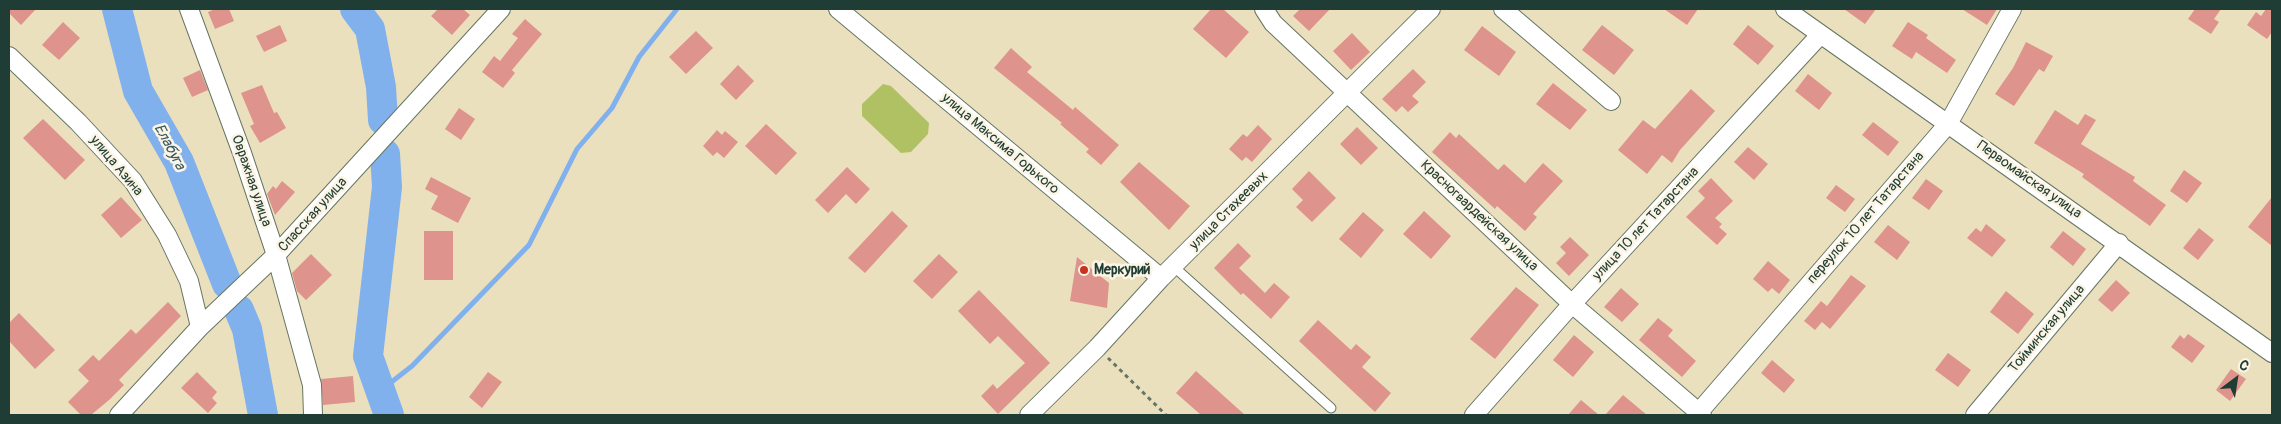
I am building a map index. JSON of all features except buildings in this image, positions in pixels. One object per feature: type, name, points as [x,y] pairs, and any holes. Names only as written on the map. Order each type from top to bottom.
[{"type":"street","name":"Овражная улица","points":[[189,9],[242,153],[276,256],[312,385],[314,415]]},
{"type":"street","name":"Спасская улица","points":[[119,415],[200,327],[276,256],[500,9]]},
{"type":"street","name":"улица Максима Горького","points":[[838,9],[1167,272]]},
{"type":"street","name":"Красногвардейская улица","points":[[1264,9],[1273,23],[1572,304],[1701,414]]},
{"type":"street","name":"улица Стахеевых","points":[[1029,415],[1097,348],[1167,272],[1431,9]]},
{"type":"street","points":[[1503,9],[1612,102]]},
{"type":"street","name":"Первомайская улица","points":[[1785,9],[2119,243],[2272,353]]},
{"type":"street","name":"переулок 10 лет Татарстана","points":[[1701,414],[1948,124],[2012,9]]},
{"type":"street","name":"улица 10 лет Татарстана","points":[[1474,415],[1572,304],[1820,34]]},
{"type":"street","name":"улица Азина","points":[[9,56],[78,122],[133,181],[167,235],[189,281],[200,327]]},
{"type":"street","name":"Тойминская улица","points":[[1974,415],[2119,243]]},
{"type":"lane","points":[[1167,272],[1331,408]]},
{"type":"path","points":[[1097,348],[1166,415]]},
{"type":"green space","points":[[883,84],[891,86],[929,123],[928,134],[911,152],[901,153],[862,116],[862,104]]},
{"type":"waterway","name":"Елабуга","points":[[117,9],[138,91],[179,162],[227,284]]},
{"type":"waterway","name":"Елабуга","points":[[355,9],[370,29],[381,87],[383,120]]},
{"type":"waterway","points":[[380,391],[412,366],[529,245],[577,149],[612,108],[639,57],[677,9]]},
{"type":"waterway","name":"Елабуга","points":[[385,154],[387,187],[368,356],[389,415]]},
{"type":"waterway","points":[[239,310],[247,329],[263,415]]},
{"type":"place","name":"Меркурий","points":[[1084,270]]}]
